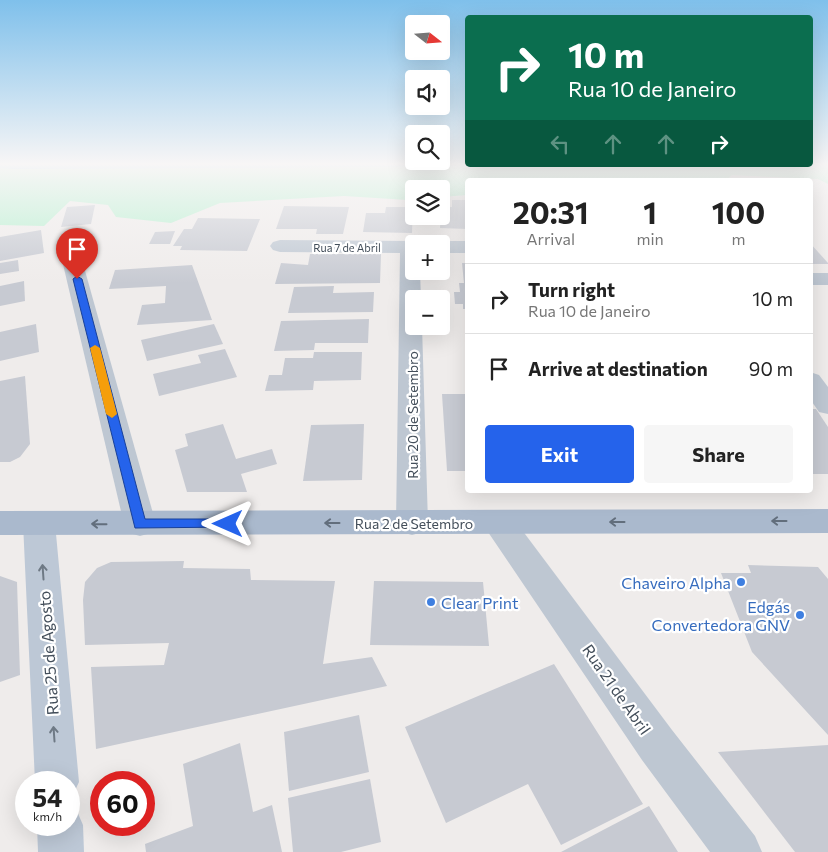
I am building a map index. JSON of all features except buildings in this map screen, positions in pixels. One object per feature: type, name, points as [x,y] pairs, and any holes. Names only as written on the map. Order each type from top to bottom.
[{"type":"main road","name":"Rua 2 de Setembro","points":[[0,523],[828,521]]},
{"type":"street","name":"Rua 7 de Abril","points":[[280,246],[405,247]]},
{"type":"street","points":[[450,247],[465,247]]},
{"type":"street","points":[[72,260],[140,524]]},
{"type":"street","points":[[813,279],[828,279]]},
{"type":"street","name":"Rua 20 de Setembro","points":[[412,280],[412,523]]},
{"type":"street","points":[[813,384],[828,406]]},
{"type":"street","name":"Rua 25 de Agosto","points":[[39,523],[56,771]]},
{"type":"street","name":"Rua 21 de Abril","points":[[499,523],[657,745],[739,852]]},
{"type":"street","points":[[60,836],[61,852]]},
{"type":"green space","points":[[0,204],[67,204],[44,226],[0,225]]},
{"type":"green space","points":[[96,204],[218,204],[171,223],[116,217],[108,205]]},
{"type":"slow traffic","points":[[95,348],[112,414]]},
{"type":"place","name":"Chaveiro Alpha","points":[[741,582]]},
{"type":"place","name":"Clear Print","points":[[431,602]]},
{"type":"place","name":"Edgás Convertedora GNV","points":[[800,615]]},
{"type":"route","points":[[77,279],[140,524],[228,524]]}]
